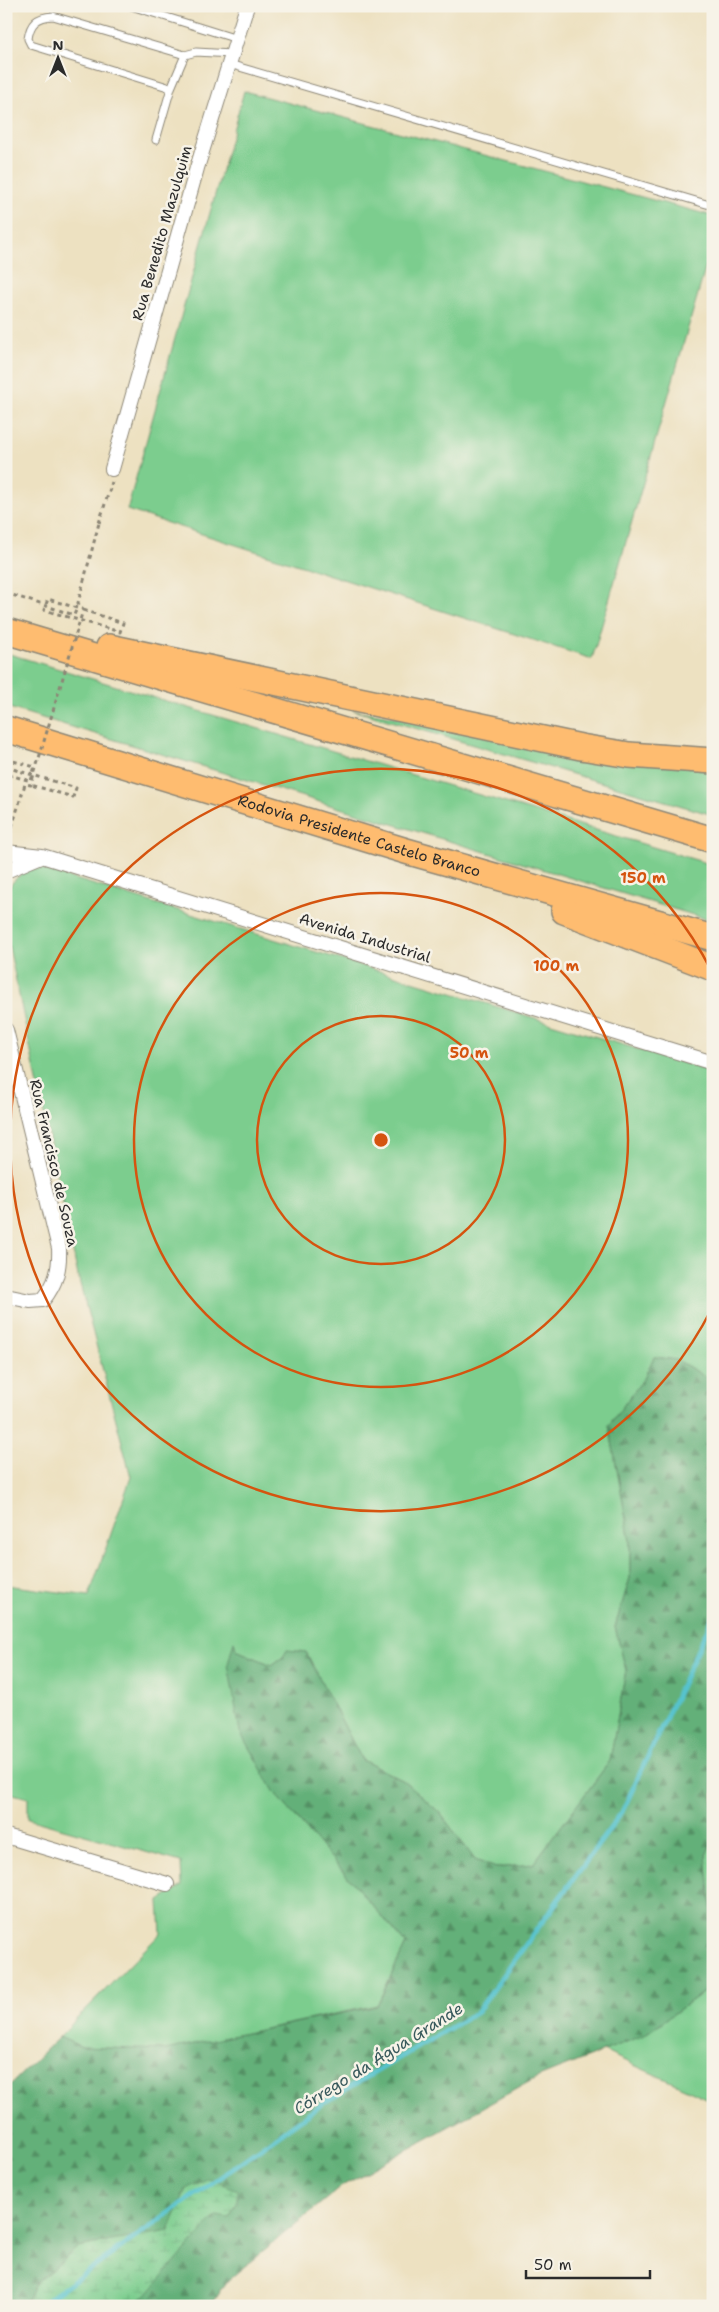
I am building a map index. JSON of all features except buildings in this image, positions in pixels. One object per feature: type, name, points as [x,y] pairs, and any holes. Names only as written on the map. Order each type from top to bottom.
[{"type":"highway","points":[[6,626],[171,659],[553,742],[629,755],[713,761]]},
{"type":"highway","points":[[6,631],[713,840]]},
{"type":"highway","name":"Rodovia Presidente Castelo Branco","points":[[6,729],[406,850],[713,938]]},
{"type":"highway","points":[[406,850],[713,968]]},
{"type":"street","name":"Rua Benedito Mazulquim","points":[[112,469],[197,168],[247,6]]},
{"type":"street","name":"Avenida Industrial","points":[[6,852],[42,856],[713,1063]]},
{"type":"street","points":[[6,871],[42,856]]},
{"type":"street","name":"Rua Francisco de Souza","points":[[6,1030],[59,1248],[59,1269],[56,1280],[43,1300],[30,1302],[6,1296]]},
{"type":"street","points":[[6,1836],[167,1884]]},
{"type":"lane","points":[[130,6],[143,8],[237,39]]},
{"type":"lane","points":[[171,88],[31,45],[28,39],[32,24],[44,17],[63,18],[185,55],[196,52],[231,59],[713,206]]},
{"type":"lane","points":[[156,140],[171,88],[185,55]]},
{"type":"path","points":[[6,593],[74,615],[77,608],[48,599],[44,610],[120,632],[123,623],[83,610],[78,603],[99,523],[112,488],[112,469]]},
{"type":"path","points":[[31,783],[83,610]]},
{"type":"path","points":[[6,759],[35,767],[31,783]]},
{"type":"path","points":[[6,767],[76,788],[73,797],[6,774]]},
{"type":"path","points":[[12,827],[25,784],[31,783]]},
{"type":"green space","points":[[244,91],[713,216],[713,242],[592,659],[127,510]]},
{"type":"green space","points":[[6,653],[713,865],[713,921],[6,707]]},
{"type":"green space","points":[[353,710],[713,768],[713,815]]},
{"type":"green space","points":[[29,869],[42,869],[713,1072],[713,1381],[677,1360],[654,1357],[644,1378],[609,1425],[630,1541],[630,1578],[615,1627],[626,1670],[610,1761],[533,1864],[496,1868],[475,1860],[440,1813],[404,1781],[362,1760],[306,1652],[283,1657],[272,1665],[236,1650],[234,1643],[275,1793],[406,1944],[377,2005],[163,2051],[82,2047],[59,2037],[161,1933],[159,1901],[182,1886],[181,1862],[28,1819],[28,1798],[6,1792],[6,1585],[89,1596],[131,1477],[78,1276],[6,933],[6,903],[9,888],[20,875]]},
{"type":"green space","points":[[654,1357],[677,1360],[713,1381],[713,1839],[706,1855],[711,1902],[713,1977],[705,1991],[644,2035],[536,2078],[342,2186],[228,2280],[211,2306],[128,2306],[148,2292],[216,2215],[186,2189],[169,2232],[78,2247],[34,2285],[25,2306],[6,2306],[6,2089],[59,2037],[82,2047],[165,2050],[377,2006],[406,1944],[275,1793],[240,1732],[228,1664],[234,1641],[236,1650],[272,1665],[283,1657],[287,1650],[306,1652],[362,1760],[404,1781],[440,1813],[475,1860],[496,1868],[533,1864],[610,1761],[626,1670],[615,1627],[630,1578],[630,1541],[609,1425],[644,1378]]},
{"type":"green space","points":[[713,1839],[713,1935],[706,1855]]},
{"type":"green space","points":[[713,1977],[713,2101],[603,2051],[644,2035],[705,1991]]},
{"type":"green space","points":[[209,2178],[237,2190],[237,2203],[229,2218],[216,2216],[148,2293],[128,2306],[25,2306],[34,2285],[78,2247],[169,2231],[186,2189]]},
{"type":"waterway","name":"Córrego da Água Grande","points":[[39,2306],[328,2100],[477,2012],[622,1812],[713,1617]]}]
